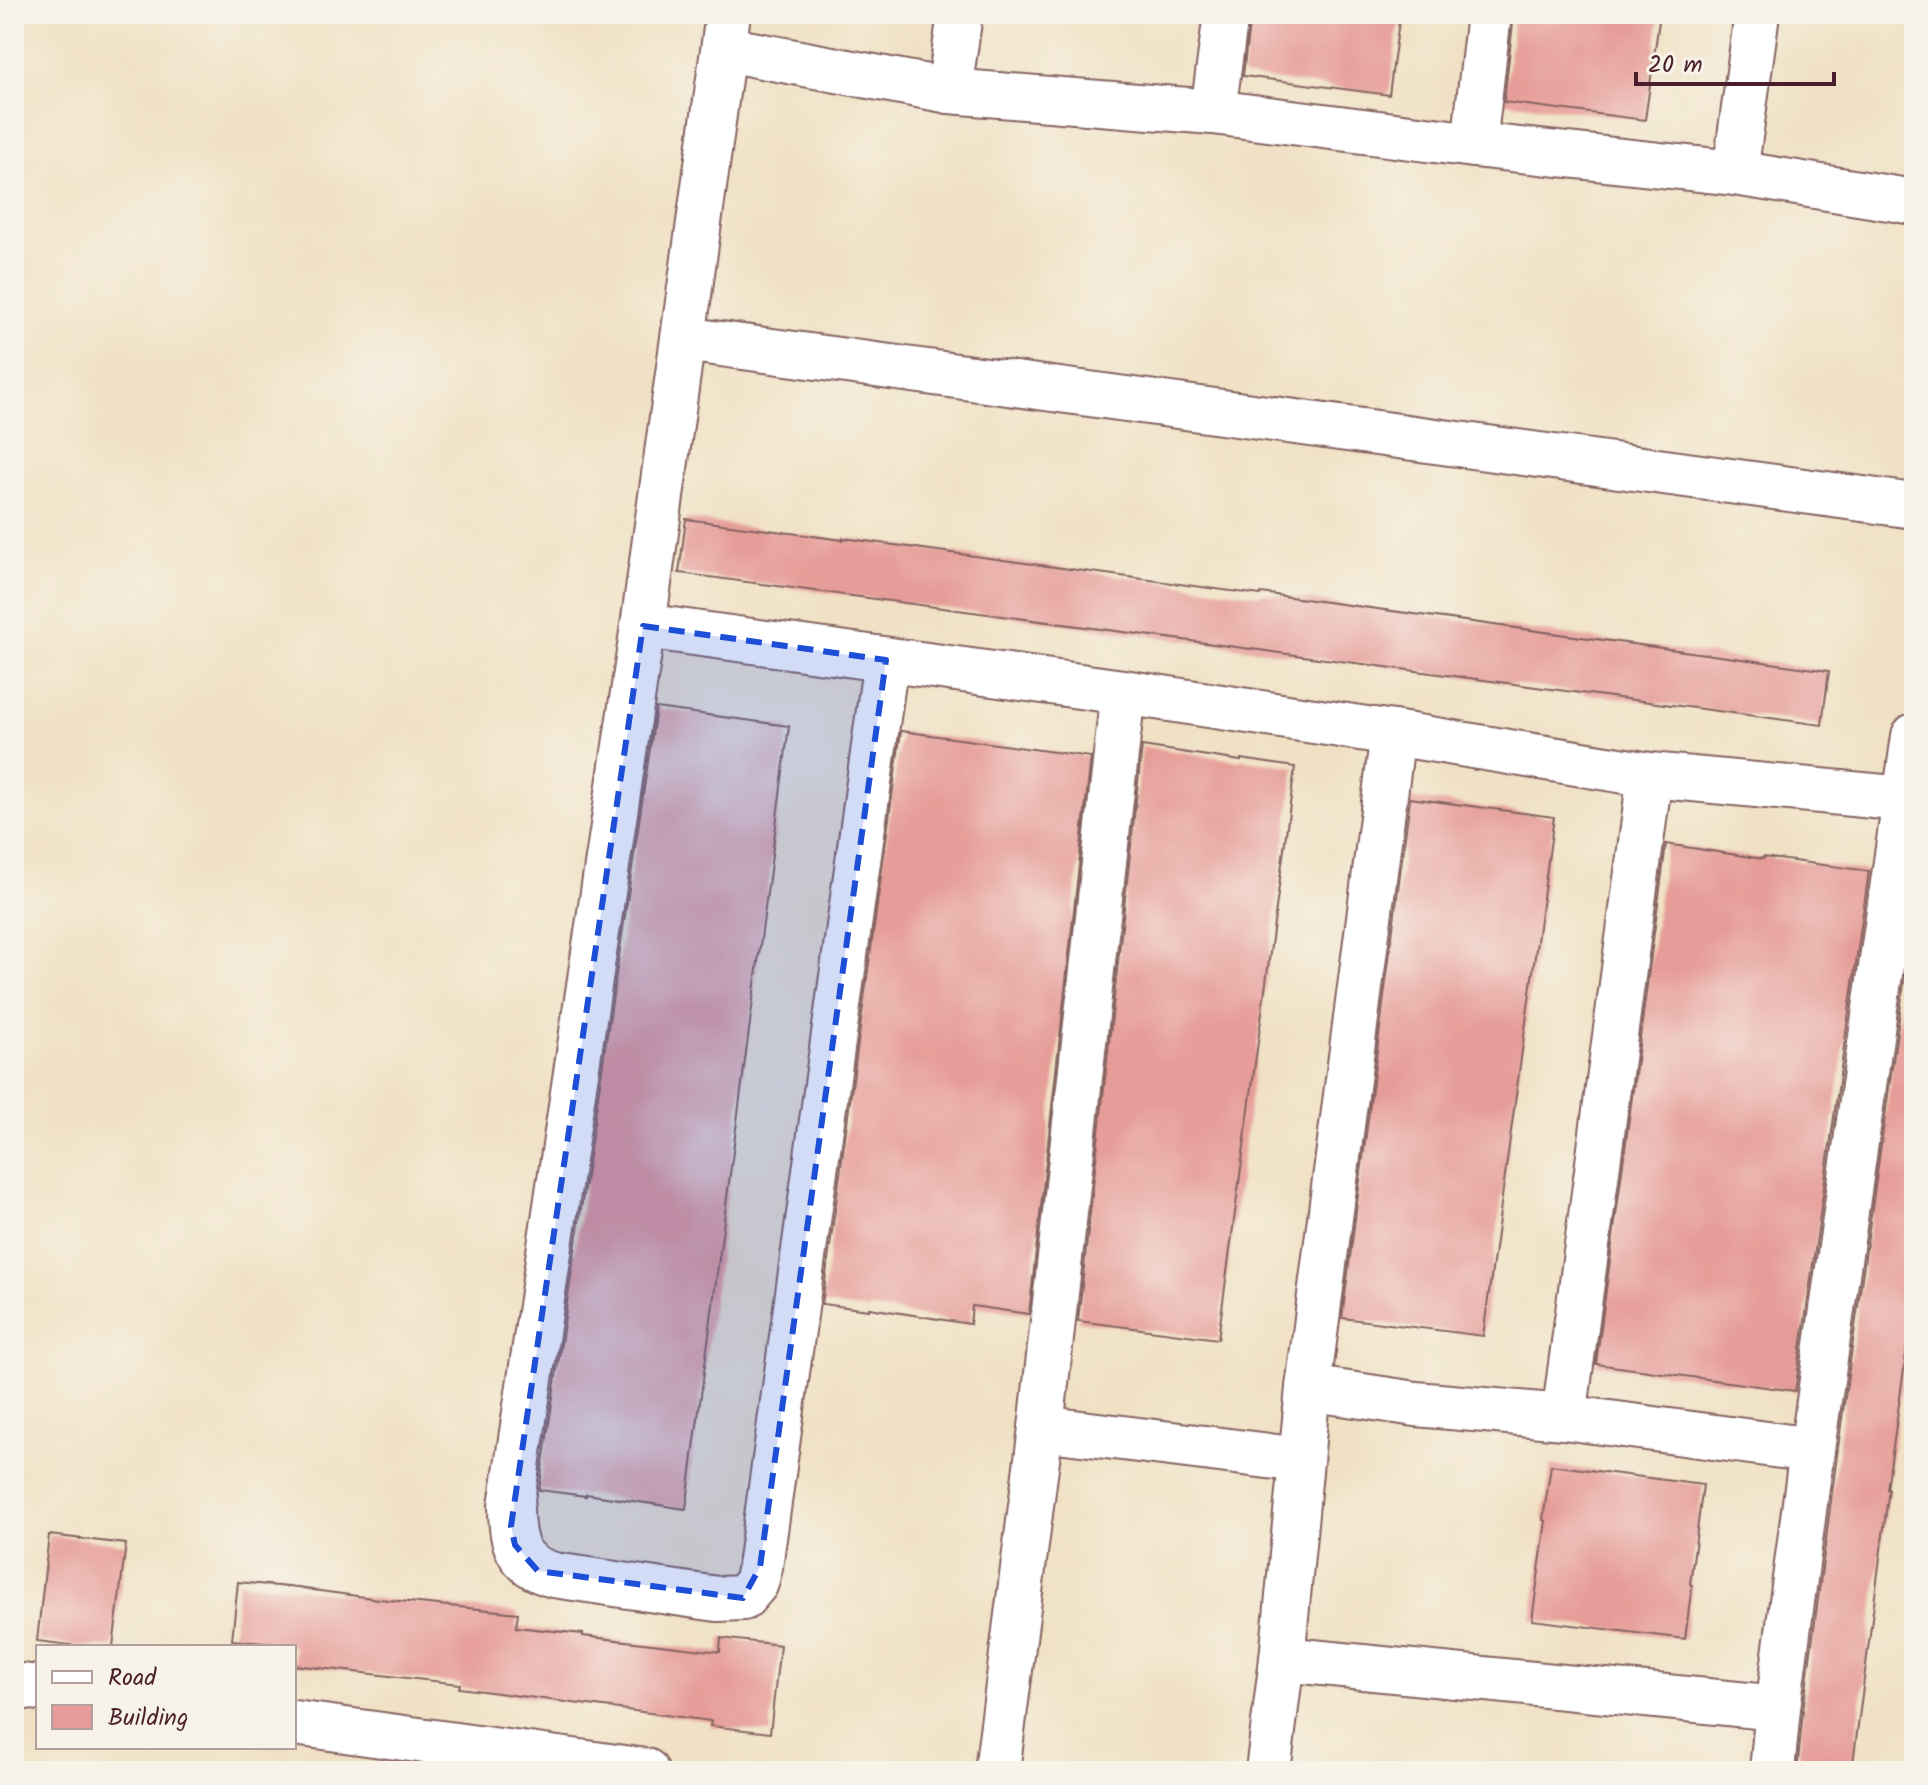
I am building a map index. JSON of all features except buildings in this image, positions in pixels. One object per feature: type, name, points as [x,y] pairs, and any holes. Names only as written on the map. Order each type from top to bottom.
[{"type":"street","points":[[949,91],[960,14]]},
{"type":"street","points":[[1213,112],[1226,14]]},
{"type":"street","points":[[1474,145],[1489,14]]},
{"type":"street","points":[[1735,173],[1757,14]]},
{"type":"street","points":[[886,660],[756,1583],[743,1598],[717,1599],[538,1571],[525,1562],[515,1545],[511,1506],[643,626],[726,31],[949,91],[1213,112],[1474,145],[1735,173],[1914,202]]},
{"type":"street","points":[[684,339],[1914,506]]},
{"type":"street","points":[[643,626],[1123,692],[1650,775],[1905,799]]},
{"type":"street","points":[[997,1771],[1041,1428],[1123,692]]},
{"type":"street","points":[[1268,1771],[1308,1388],[1393,733]]},
{"type":"street","points":[[1772,1771],[1812,1450],[1914,736]]},
{"type":"street","points":[[1564,1417],[1650,775]]},
{"type":"street","points":[[1308,1388],[1416,1404],[1564,1417],[1812,1450]]},
{"type":"street","points":[[1041,1428],[1301,1460]]},
{"type":"street","points":[[1282,1659],[1778,1708]]},
{"type":"street","points":[[14,1685],[36,1688]]},
{"type":"street","points":[[296,1723],[646,1771]]},
{"type":"highlighted area","points":[[643,626],[886,660],[760,1567],[743,1598],[538,1571],[515,1545],[511,1526]]}]
